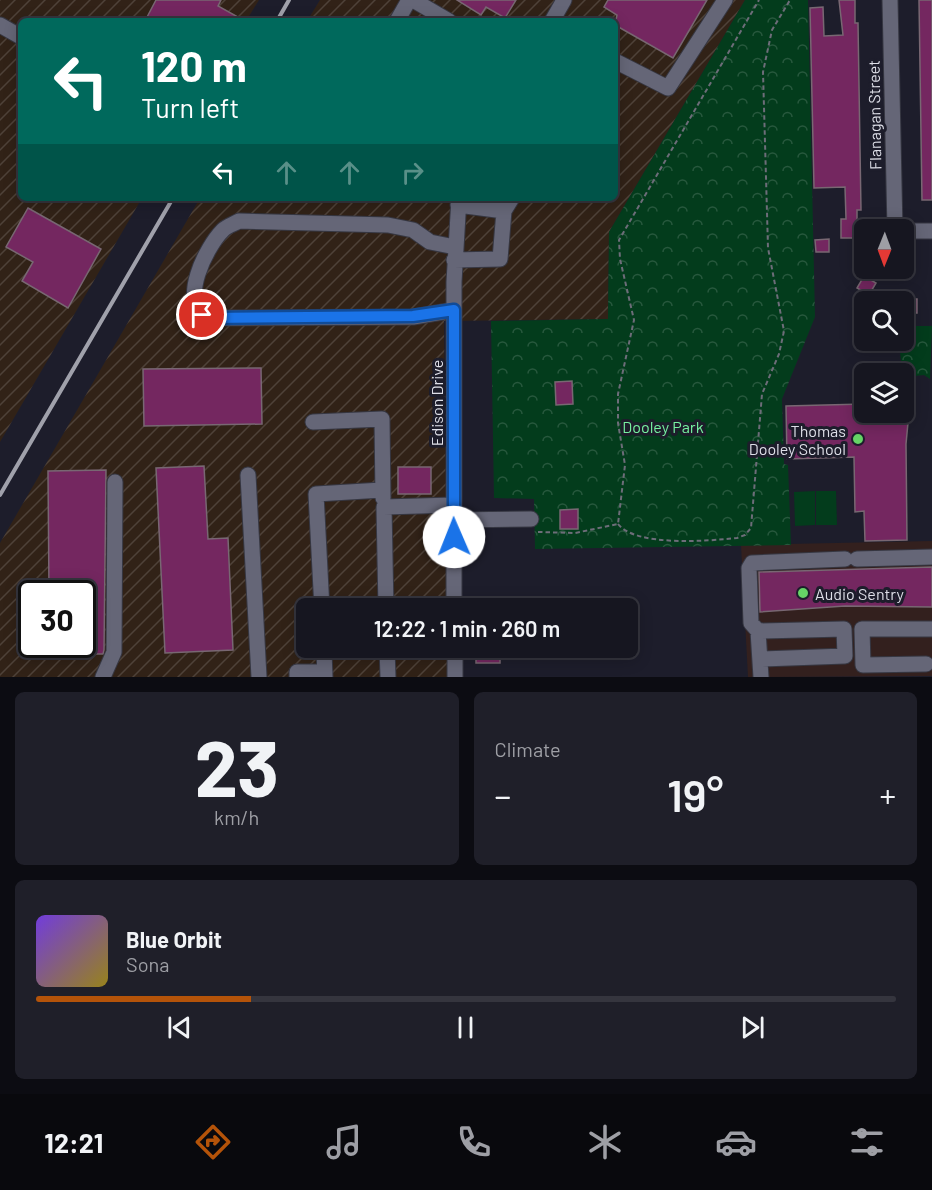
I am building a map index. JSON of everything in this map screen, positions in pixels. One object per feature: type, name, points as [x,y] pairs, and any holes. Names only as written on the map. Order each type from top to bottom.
[{"type":"street","points":[[399,18],[411,0],[444,18]]},
{"type":"street","points":[[554,18],[564,0]]},
{"type":"street","points":[[618,63],[668,88],[725,0]]},
{"type":"street","name":"Flanagan Street","points":[[890,0],[895,219]]},
{"type":"street","points":[[0,25],[18,35]]},
{"type":"street","points":[[459,201],[504,211]]},
{"type":"street","name":"Edison Drive","points":[[454,598],[454,254],[459,201]]},
{"type":"street","points":[[454,310],[413,316],[207,318],[202,315],[195,303],[197,277],[201,260],[224,229],[239,221],[388,225],[413,230],[454,254],[500,259],[504,211],[510,201]]},
{"type":"street","points":[[914,231],[932,231]]},
{"type":"street","points":[[313,422],[382,419],[386,598]]},
{"type":"street","points":[[248,475],[259,677]]},
{"type":"street","points":[[103,677],[114,652],[115,482]]},
{"type":"street","points":[[321,598],[316,494],[382,490]]},
{"type":"street","points":[[384,507],[531,519]]},
{"type":"street","points":[[761,677],[758,631],[751,623],[750,565],[754,562],[932,557]]},
{"type":"street","points":[[928,666],[863,665],[862,629],[932,628]]},
{"type":"street","points":[[758,631],[844,629],[845,656],[760,659]]},
{"type":"street","points":[[297,677],[297,672],[325,674],[324,658]]},
{"type":"street","points":[[387,658],[388,677]]},
{"type":"street","points":[[455,658],[455,677]]},
{"type":"path","points":[[759,0],[620,240],[620,259],[634,320],[618,394],[618,423],[625,465],[618,524],[625,533],[639,538],[660,540],[737,538],[745,535],[751,528],[762,394],[779,354],[784,331],[768,248],[763,72],[772,30],[790,0]]},
{"type":"path","points":[[531,519],[532,531],[550,534],[574,533],[618,524]]},
{"type":"shaded area","points":[[0,0],[259,0],[248,18],[18,18],[18,201],[140,201],[0,442]]},
{"type":"shaded area","points":[[320,0],[745,0],[609,232],[608,319],[444,321],[447,598],[296,598],[296,658],[447,658],[447,677],[0,677],[0,543],[198,201],[618,201],[618,18],[309,18]]},
{"type":"shaded area","points":[[932,541],[932,676],[748,677],[741,545]]},
{"type":"green space","name":"Dooley Park","points":[[745,0],[808,0],[815,317],[782,399],[784,464],[788,465],[791,545],[535,549],[534,499],[494,498],[491,321],[608,319],[609,232]]},
{"type":"green space","points":[[916,326],[932,326],[930,379],[924,375],[914,375],[914,363],[901,362],[900,351],[914,351]]},
{"type":"green space","points":[[815,491],[815,525],[795,526],[794,492]]},
{"type":"green space","points":[[816,491],[836,491],[837,525],[816,525]]},
{"type":"building","points":[[156,0],[221,0],[218,6],[240,18],[147,18]]},
{"type":"building","points":[[457,0],[516,0],[505,18],[486,7],[481,15]]},
{"type":"building","points":[[608,0],[707,0],[673,58],[618,27],[617,15],[604,7]]},
{"type":"building","points":[[839,0],[855,0],[855,23],[858,23],[861,210],[857,210],[857,219],[854,219],[854,238],[841,238],[841,219],[846,219],[845,187],[814,188],[810,8],[823,7],[824,36],[843,35]]},
{"type":"building","points":[[919,0],[932,0],[932,200],[922,200]]},
{"type":"building","points":[[28,208],[101,249],[68,308],[22,281],[33,262],[6,247]]},
{"type":"building","points":[[829,239],[829,252],[816,252],[815,240]]},
{"type":"building","points":[[862,279],[869,279],[876,283],[871,291],[862,291],[857,288]]},
{"type":"building","points":[[914,299],[917,299],[917,313],[914,313]]},
{"type":"building","points":[[261,368],[262,424],[144,426],[143,369]]},
{"type":"building","points":[[572,381],[573,404],[556,405],[555,382]]},
{"type":"building","points":[[854,404],[854,423],[908,423],[907,540],[865,541],[864,511],[855,512],[854,457],[787,459],[786,406]]},
{"type":"building","points":[[204,466],[208,539],[228,538],[233,650],[165,653],[156,468]]},
{"type":"building","points":[[398,467],[431,467],[431,494],[398,494]]},
{"type":"building","points":[[106,470],[103,654],[96,654],[96,580],[49,580],[48,471]]},
{"type":"building","points":[[578,509],[578,529],[560,529],[560,510]]},
{"type":"building","points":[[932,567],[932,607],[845,606],[760,612],[759,572]]},
{"type":"building","points":[[476,658],[500,658],[500,663],[476,663]]},
{"type":"railway","points":[[279,18],[289,0]]},
{"type":"railway","points":[[0,495],[171,201]]},
{"type":"place","name":"Thomas Dooley School","points":[[858,439]]},
{"type":"place","name":"Audio Sentry","points":[[803,593]]},
{"type":"route","points":[[202,315],[207,318],[413,316],[454,310],[454,537]]}]
